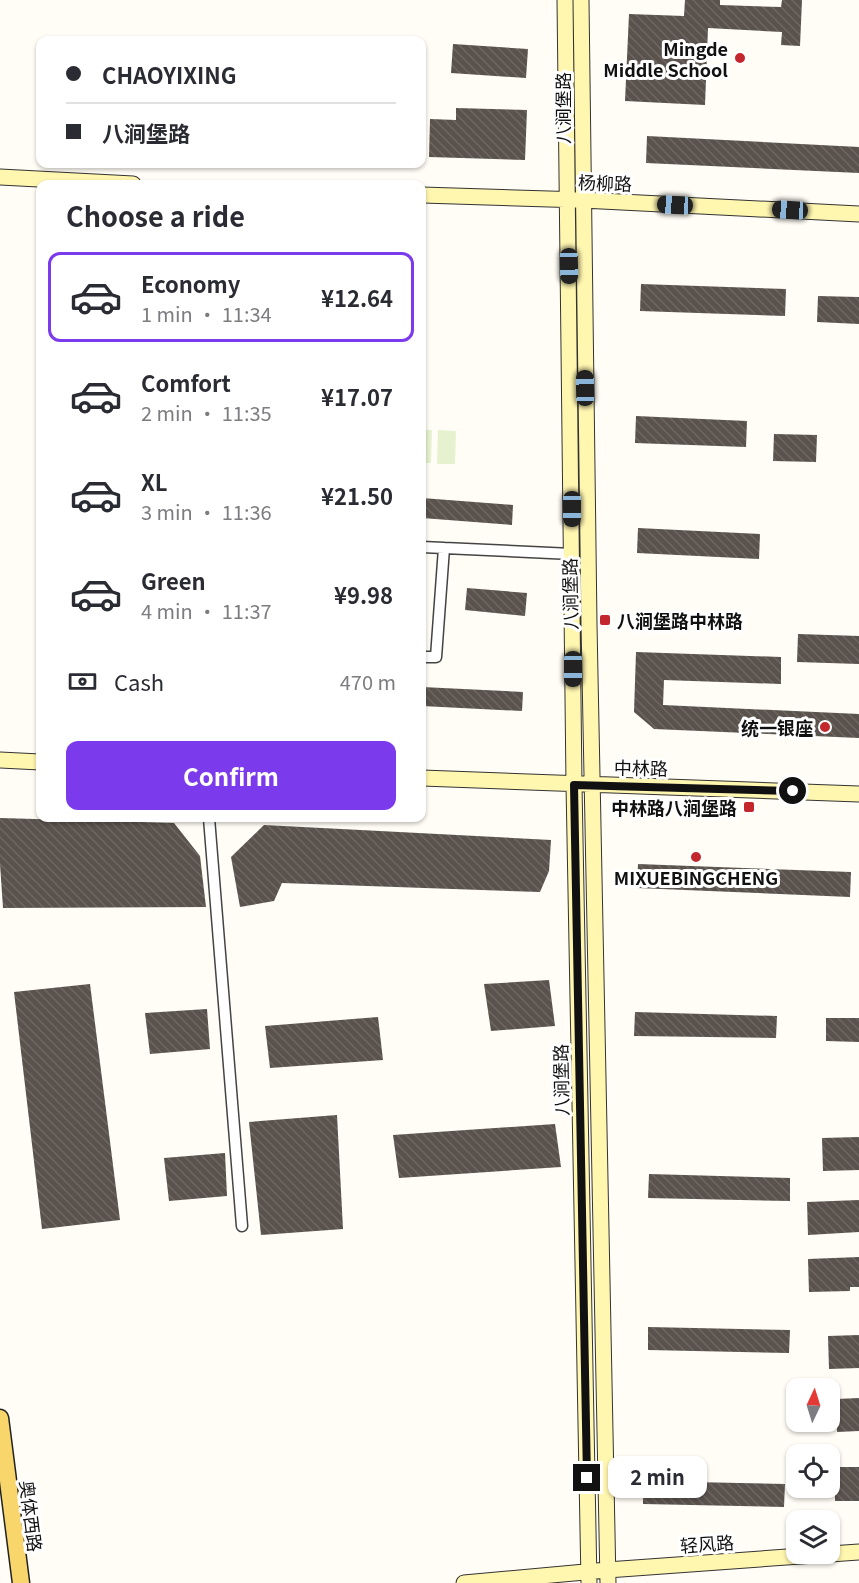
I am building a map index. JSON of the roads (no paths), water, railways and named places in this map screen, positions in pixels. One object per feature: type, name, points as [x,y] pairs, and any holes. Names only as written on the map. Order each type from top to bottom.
[{"type":"main road","name":"奥体西路","points":[[0,1418],[21,1583]]},
{"type":"street","name":"八涧堡路","points":[[565,0],[575,200],[592,785],[607,1576]]},
{"type":"street","name":"八涧堡路","points":[[581,0],[575,200],[572,554],[574,785],[589,1578]]},
{"type":"street","points":[[0,177],[57,180]]},
{"type":"street","name":"杨柳路","points":[[426,195],[859,213]]},
{"type":"street","points":[[426,547],[572,554]]},
{"type":"street","points":[[426,657],[436,657],[444,548]]},
{"type":"street","points":[[0,760],[36,762]]},
{"type":"street","name":"中林路","points":[[426,778],[859,794]]},
{"type":"street","points":[[209,822],[242,1226]]},
{"type":"street","name":"轻风路","points":[[840,1553],[859,1552]]},
{"type":"street","name":"轻风路","points":[[464,1583],[589,1578],[786,1558]]},
{"type":"place","name":"Mingde Middle School","points":[[740,58]]},
{"type":"place","name":"八涧堡路中林路","points":[[605,620]]},
{"type":"place","name":"统一银座","points":[[825,727]]},
{"type":"place","name":"中林路八涧堡路","points":[[749,807]]},
{"type":"place","name":"MIXUEBINGCHENG","points":[[696,857]]}]
